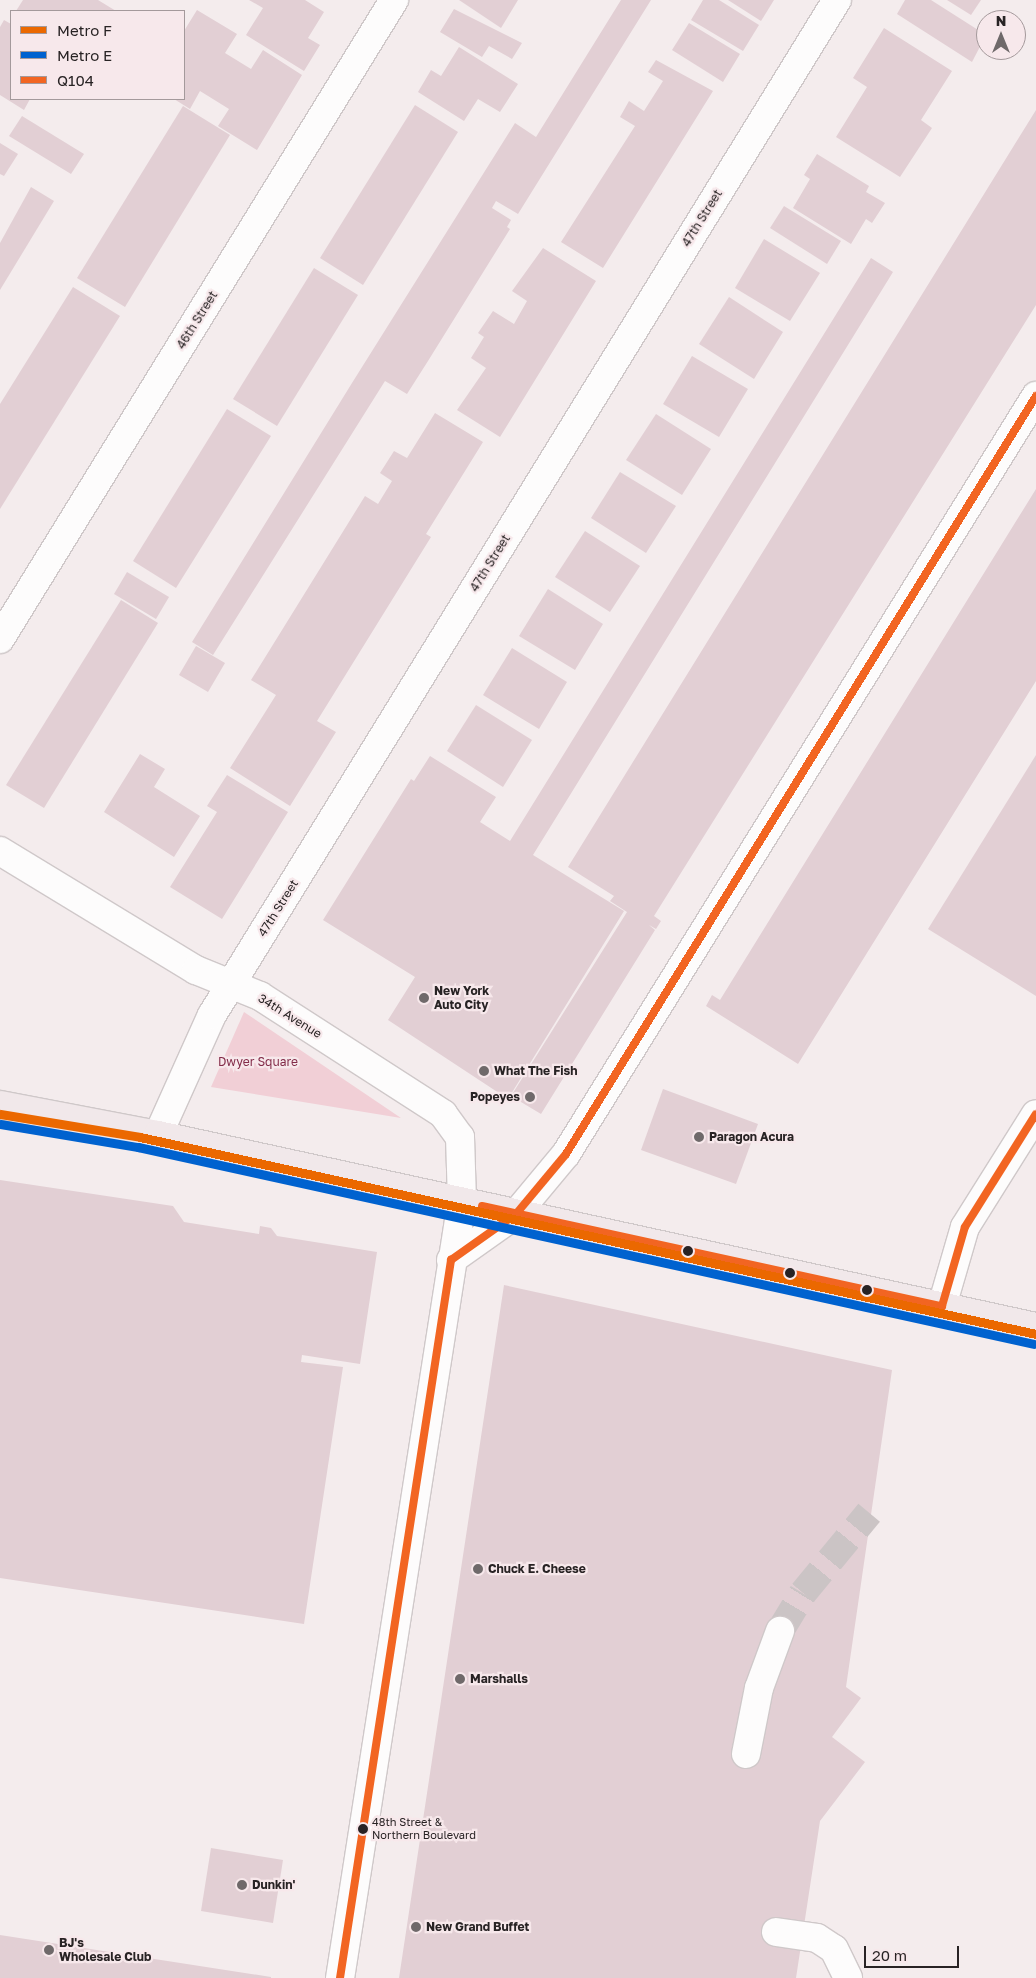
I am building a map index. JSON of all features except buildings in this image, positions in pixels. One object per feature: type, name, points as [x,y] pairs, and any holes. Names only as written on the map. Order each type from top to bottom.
[{"type":"main road","points":[[0,1105],[158,1134],[1036,1327]]},
{"type":"street","name":"46th Street","points":[[0,639],[394,0]]},
{"type":"street","name":"47th Street","points":[[158,1134],[206,1027],[231,984],[837,0]]},
{"type":"street","points":[[451,1260],[516,1214],[566,1154],[1036,396]]},
{"type":"street","name":"34th Avenue","points":[[0,851],[196,970],[260,996],[452,1122],[463,1151],[462,1201],[451,1260],[340,1978]]},
{"type":"street","points":[[942,1306],[965,1227],[1036,1114]]},
{"type":"street","points":[[746,1754],[759,1688],[780,1631]]},
{"type":"street","points":[[776,1932],[817,1938],[834,1949],[848,1978]]},
{"type":"green space","name":"Dwyer Square","points":[[244,1012],[401,1118],[211,1087]]},
{"type":"tunnel","points":[[780,1631],[803,1593],[869,1513]]},
{"type":"metro line","name":"F","points":[[0,1114],[140,1137],[1036,1334]]},
{"type":"metro line","name":"E","points":[[0,1124],[138,1147],[1034,1344]]},
{"type":"transit line","name":"Q104","points":[[340,1978],[451,1260],[516,1214],[566,1154],[1036,396]]},
{"type":"transit line","name":"Q104","points":[[482,1206],[942,1306],[965,1227],[1036,1114]]},
{"type":"place","name":"New York Auto City","points":[[424,998]]},
{"type":"place","name":"What The Fish","points":[[484,1071]]},
{"type":"place","name":"Popeyes","points":[[530,1097]]},
{"type":"place","name":"Paragon Acura","points":[[699,1137]]},
{"type":"place","name":"Chuck E. Cheese","points":[[478,1569]]},
{"type":"place","name":"Marshalls","points":[[460,1679]]},
{"type":"place","name":"48th Street & Northern Boulevard","points":[[363,1829]]},
{"type":"place","name":"Dunkin'","points":[[242,1885]]},
{"type":"place","name":"New Grand Buffet","points":[[416,1927]]},
{"type":"place","name":"BJ's Wholesale Club","points":[[49,1950]]}]
